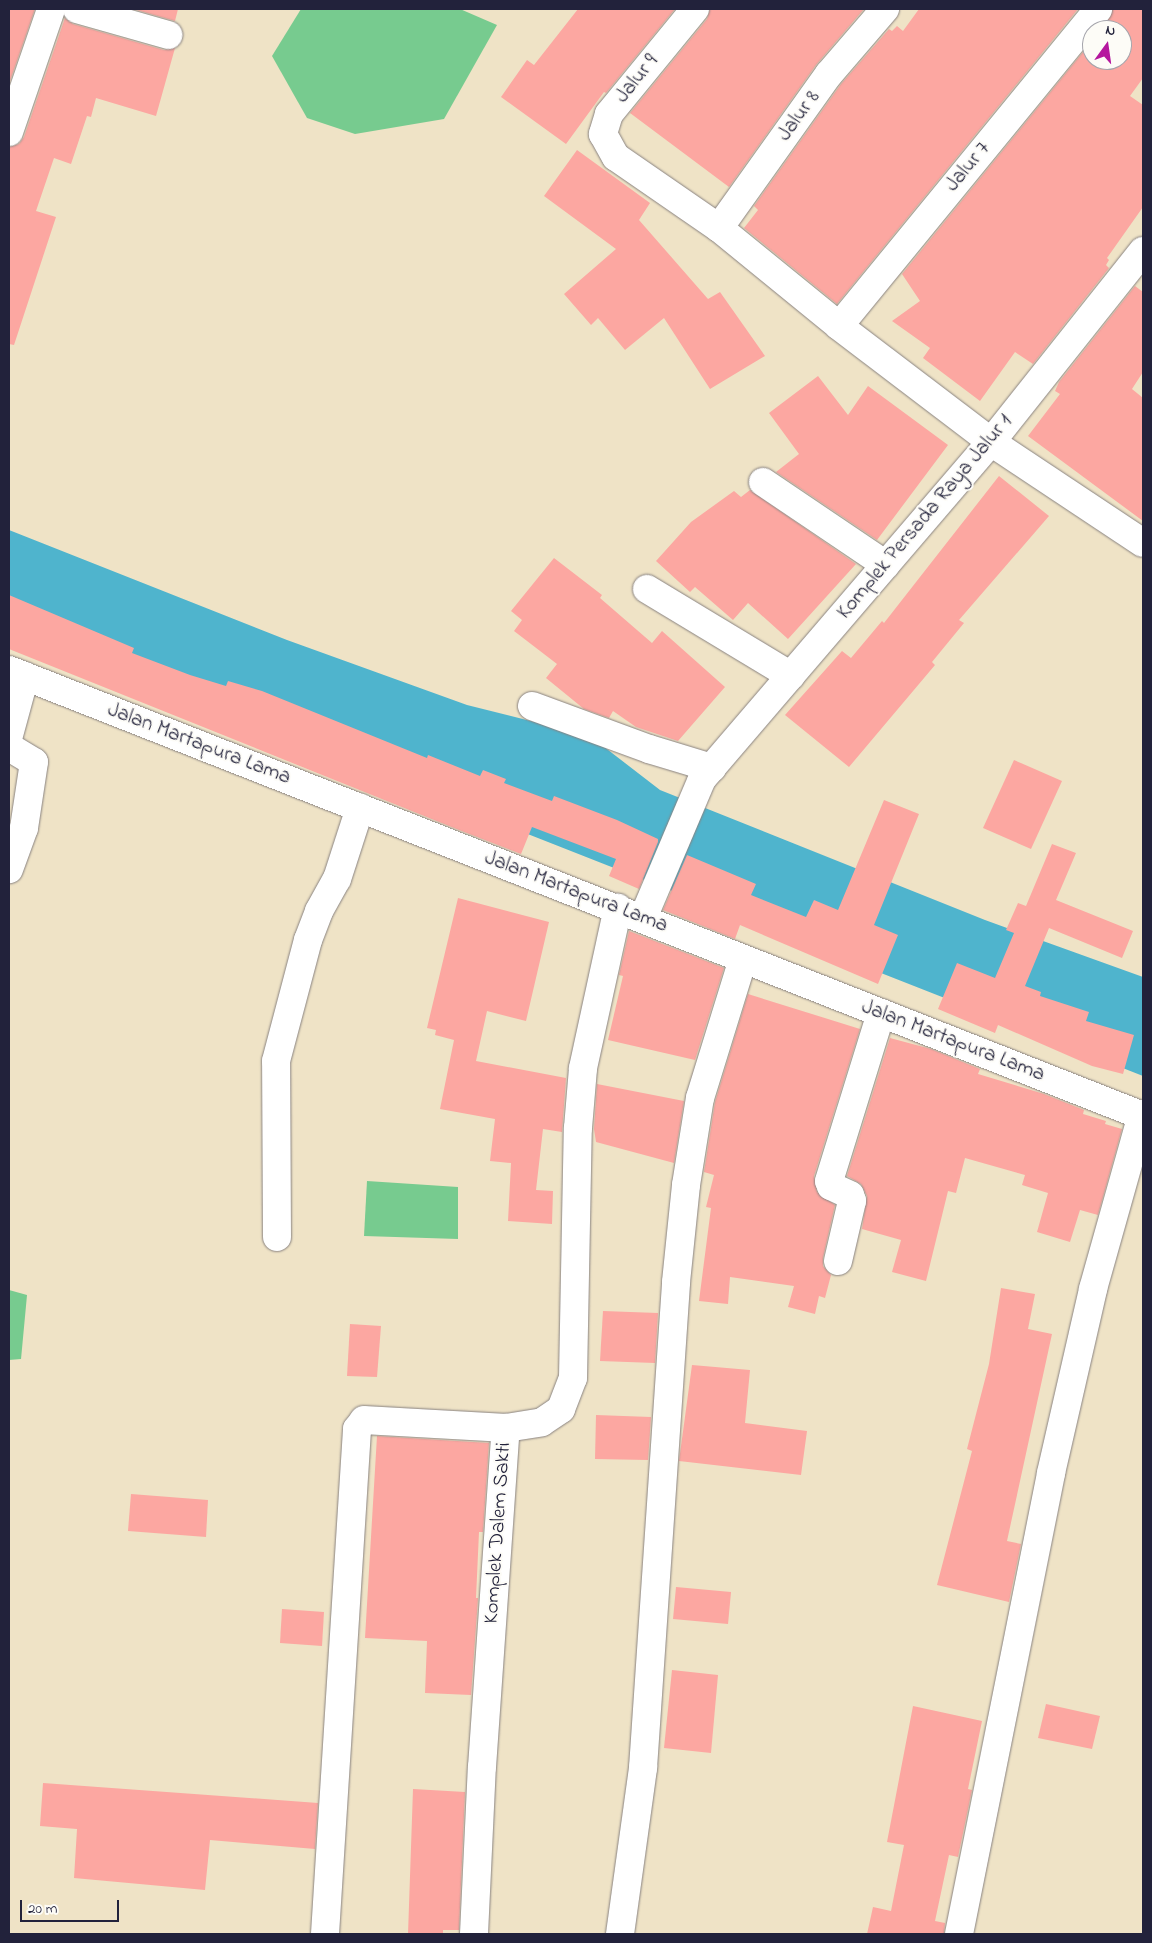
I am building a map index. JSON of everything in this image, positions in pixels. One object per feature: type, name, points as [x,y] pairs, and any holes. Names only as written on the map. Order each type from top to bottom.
[{"type":"street","points":[[9,132],[51,9]]},
{"type":"street","points":[[77,9],[168,36]]},
{"type":"street","name":"Jalur 9","points":[[695,9],[609,114],[603,134],[616,157],[719,228]]},
{"type":"street","name":"Jalur 8","points":[[719,228],[829,74],[885,9]]},
{"type":"street","name":"Jalur 7","points":[[839,326],[1098,9]]},
{"type":"street","points":[[719,228],[839,326],[991,442],[1143,544]]},
{"type":"street","name":"Komplek Persada Raya Jalur 1","points":[[707,774],[991,442],[1143,251]]},
{"type":"street","points":[[763,482],[886,566]]},
{"type":"street","points":[[647,589],[791,676]]},
{"type":"street","points":[[9,735],[17,673]]},
{"type":"street","name":"Jalan Martapura Lama","points":[[17,673],[360,808],[637,907],[743,959],[1143,1116]]},
{"type":"street","points":[[532,706],[649,749],[707,774]]},
{"type":"street","points":[[9,747],[34,762],[24,828],[9,869]]},
{"type":"street","name":"Komplek Dalem Sakti","points":[[474,1934],[482,1767],[506,1428],[542,1422],[561,1409],[573,1378],[578,1128],[583,1068],[637,907],[707,774]]},
{"type":"street","points":[[277,1237],[276,1061],[288,1005],[311,933],[319,910],[337,879],[360,808]]},
{"type":"street","points":[[620,1934],[643,1768],[676,1282],[686,1184],[700,1098],[743,959]]},
{"type":"street","points":[[838,1261],[852,1201],[850,1195],[831,1186],[828,1181],[881,1012]]},
{"type":"street","points":[[959,1934],[1051,1472],[1093,1289],[1143,1116]]},
{"type":"street","points":[[325,1934],[357,1429],[364,1420],[506,1428]]},
{"type":"green space","points":[[301,9],[460,9],[497,25],[444,119],[355,134],[307,118],[272,56]]},
{"type":"green space","points":[[367,1181],[458,1187],[458,1239],[364,1236]]},
{"type":"green space","points":[[9,1290],[27,1295],[21,1359],[9,1360]]},
{"type":"water","points":[[9,530],[287,640],[467,705],[590,736],[660,790],[985,920],[1143,977],[1143,1076],[9,630]]},
{"type":"building","points":[[9,9],[35,9],[9,84]]},
{"type":"building","points":[[133,9],[178,9],[175,21]]},
{"type":"building","points":[[578,9],[675,9],[606,93],[604,92],[566,144],[501,97],[527,60],[534,65]]},
{"type":"building","points":[[710,9],[864,9],[816,65],[729,187],[630,113],[707,19]]},
{"type":"building","points":[[919,9],[1078,9],[837,304],[744,228],[758,210],[754,206],[841,84],[889,29],[892,31],[897,26],[903,31]]},
{"type":"building","points":[[1113,9],[1143,9],[1143,78],[1130,96],[1143,105],[1143,207],[1107,258],[1109,260],[1106,265],[1109,268],[1033,364],[1015,352],[980,401],[923,358],[930,348],[892,321],[920,301],[902,274],[1082,53],[1082,70],[1132,70],[1132,20],[1107,20]]},
{"type":"building","points":[[65,18],[73,24],[164,50],[175,48],[156,116],[96,98],[91,117],[87,116],[71,164],[54,158],[36,211],[56,217],[14,345],[9,344],[9,147],[19,144],[24,137]]},
{"type":"building","points":[[577,150],[650,203],[639,220],[708,299],[720,292],[765,356],[710,389],[664,318],[625,350],[598,318],[591,325],[564,294],[616,249],[544,196]]},
{"type":"building","points":[[1135,286],[1143,292],[1143,372],[1132,389],[1143,398],[1143,521],[1028,436],[1060,394],[1055,391],[1059,382]]},
{"type":"building","points":[[818,376],[848,415],[868,386],[948,445],[877,540],[776,472],[799,454],[769,413]]},
{"type":"building","points":[[999,476],[1049,516],[959,620],[964,623],[932,662],[935,665],[849,767],[785,715],[842,651],[851,658],[882,621],[884,623]]},
{"type":"building","points":[[750,490],[856,564],[788,639],[748,603],[733,620],[695,587],[690,592],[656,561],[691,522],[734,491],[741,497]]},
{"type":"building","points":[[554,558],[602,595],[600,598],[652,643],[662,631],[725,687],[678,741],[636,727],[613,711],[609,718],[584,709],[546,678],[557,664],[514,631],[522,620],[511,611]]},
{"type":"building","points":[[9,595],[134,648],[132,653],[190,675],[226,686],[228,681],[262,691],[427,758],[428,755],[480,776],[483,770],[506,779],[504,783],[552,801],[554,796],[617,820],[658,839],[639,889],[609,876],[616,859],[532,827],[521,854],[9,649]]},
{"type":"building","points":[[1014,760],[1062,781],[1031,849],[983,828]]},
{"type":"building","points":[[884,800],[919,814],[874,925],[898,935],[878,984],[740,925],[735,939],[663,910],[687,855],[756,884],[751,895],[806,917],[814,900],[838,910]]},
{"type":"building","points":[[1052,844],[1076,853],[1056,900],[1133,931],[1122,958],[1049,928],[1025,986],[1041,992],[1040,996],[1089,1012],[1086,1021],[1134,1035],[1123,1074],[1092,1066],[998,1025],[995,1033],[938,1009],[957,963],[995,978],[1014,933],[1006,930],[1018,903],[1026,906]]},
{"type":"building","points":[[458,898],[549,922],[526,1021],[487,1011],[476,1061],[566,1078],[562,1132],[543,1129],[536,1190],[553,1191],[552,1224],[508,1221],[511,1163],[490,1161],[495,1119],[440,1109],[454,1040],[435,1035],[436,1030],[427,1028]]},
{"type":"building","points":[[629,931],[724,968],[695,1060],[608,1040],[623,976],[619,975]]},
{"type":"building","points":[[748,994],[860,1029],[814,1176],[817,1192],[835,1205],[823,1258],[823,1266],[831,1275],[825,1298],[819,1296],[815,1314],[788,1307],[794,1286],[730,1277],[728,1304],[699,1301],[711,1208],[706,1207],[714,1175],[704,1172],[715,1102]]},
{"type":"building","points":[[890,1038],[931,1049],[980,1069],[978,1074],[1044,1094],[1084,1110],[1083,1114],[1106,1121],[1105,1124],[1122,1129],[1098,1215],[1080,1210],[1070,1242],[1037,1232],[1048,1193],[1022,1185],[1025,1175],[965,1158],[956,1193],[948,1191],[926,1281],[892,1272],[901,1240],[862,1229],[867,1196],[861,1184],[847,1176]]},
{"type":"building","points":[[597,1084],[684,1101],[674,1163],[596,1142],[594,1129]]},
{"type":"building","points":[[1001,1288],[1035,1294],[1028,1329],[1052,1334],[1007,1541],[1021,1544],[1009,1602],[937,1585],[972,1451],[967,1449],[989,1364]]},
{"type":"building","points":[[603,1311],[658,1313],[655,1363],[600,1361]]},
{"type":"building","points":[[350,1324],[381,1326],[377,1377],[347,1376]]},
{"type":"building","points":[[692,1365],[750,1370],[745,1423],[807,1431],[801,1475],[679,1461]]},
{"type":"building","points":[[596,1415],[651,1417],[648,1460],[595,1459]]},
{"type":"building","points":[[377,1436],[489,1443],[483,1532],[479,1532],[476,1598],[478,1598],[471,1695],[425,1693],[427,1641],[365,1638]]},
{"type":"building","points":[[131,1494],[208,1500],[206,1537],[128,1531]]},
{"type":"building","points":[[676,1587],[731,1592],[728,1624],[673,1619]]},
{"type":"building","points":[[282,1609],[324,1612],[322,1646],[280,1643]]},
{"type":"building","points":[[672,1670],[718,1675],[711,1753],[664,1748]]},
{"type":"building","points":[[1046,1704],[1100,1716],[1092,1749],[1038,1738]]},
{"type":"building","points":[[913,1706],[982,1721],[968,1789],[972,1790],[958,1857],[949,1855],[935,1921],[945,1923],[944,1934],[867,1934],[873,1907],[891,1911],[904,1845],[887,1842]]},
{"type":"building","points":[[43,1783],[318,1803],[315,1849],[210,1840],[205,1890],[74,1878],[77,1829],[40,1826]]},
{"type":"building","points":[[413,1789],[465,1792],[459,1930],[443,1930],[443,1934],[408,1934]]}]
